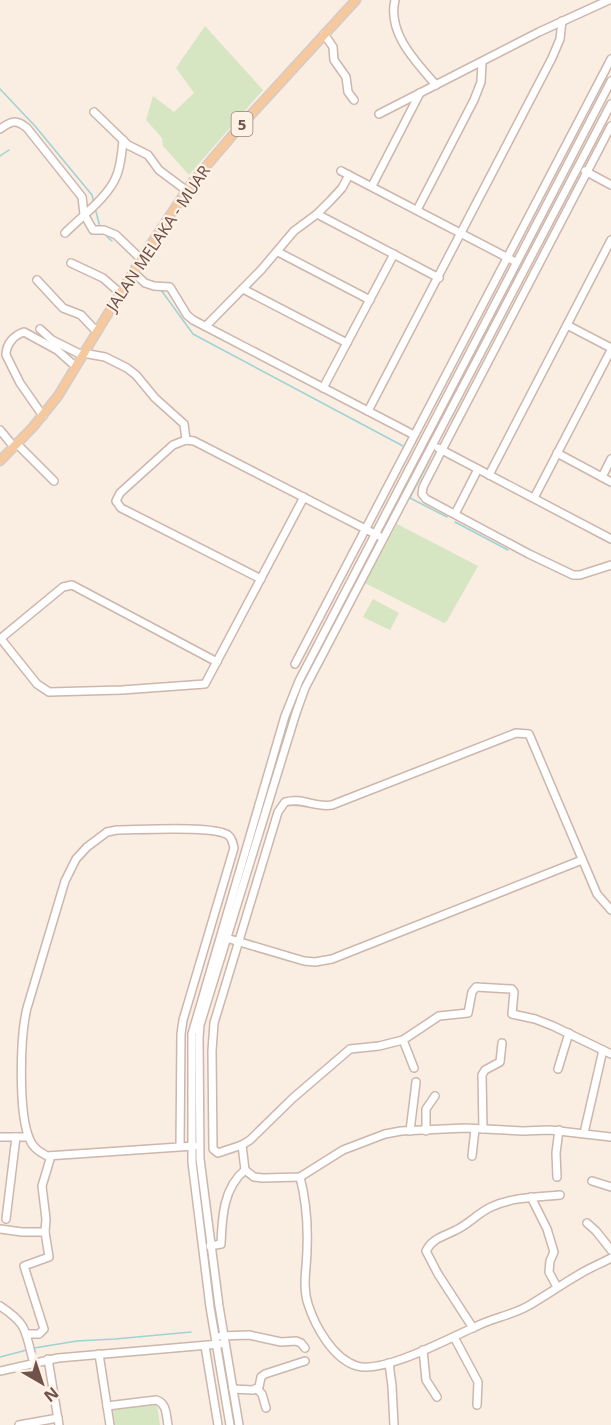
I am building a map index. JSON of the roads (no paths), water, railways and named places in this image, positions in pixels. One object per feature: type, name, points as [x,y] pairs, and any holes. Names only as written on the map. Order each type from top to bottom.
[{"type":"main road","name":"JALAN MELAKA - MUAR","points":[[0,461],[43,416],[58,396],[141,259],[210,160],[356,0]]},
{"type":"street","points":[[395,0],[394,20],[402,43],[436,85]]},
{"type":"street","points":[[379,114],[562,21],[609,0]]},
{"type":"street","points":[[368,411],[557,48],[562,21]]},
{"type":"street","points":[[324,34],[333,47],[334,60],[346,77],[348,92],[354,100]]},
{"type":"street","points":[[295,664],[611,58]]},
{"type":"street","points":[[417,210],[474,100],[481,82],[482,62]]},
{"type":"street","points":[[239,1425],[210,1246],[200,1146],[200,1031],[223,937],[293,694],[611,81]]},
{"type":"street","points":[[372,186],[420,93]]},
{"type":"street","points":[[230,1425],[216,1341],[192,1162],[193,1027],[300,700],[611,104]]},
{"type":"street","points":[[94,112],[123,140],[148,155],[159,170],[187,191]]},
{"type":"street","points":[[0,129],[11,121],[19,121],[27,128],[82,197],[93,230],[116,234],[141,259]]},
{"type":"street","points":[[611,126],[442,450],[422,494],[529,554],[573,575],[611,565]]},
{"type":"street","points":[[65,233],[100,198],[116,178],[123,140]]},
{"type":"street","points":[[578,167],[611,184]]},
{"type":"street","points":[[341,171],[525,267]]},
{"type":"street","points":[[206,326],[278,252],[294,231],[317,214],[342,188],[349,175]]},
{"type":"street","points":[[317,214],[439,278]]},
{"type":"street","points":[[489,475],[611,241]]},
{"type":"street","points":[[278,252],[370,300]]},
{"type":"street","points":[[323,388],[394,254]]},
{"type":"street","points":[[71,263],[103,278],[120,293]]},
{"type":"street","points":[[133,272],[145,283],[170,287],[187,315],[414,435]]},
{"type":"street","points":[[37,280],[63,309],[81,315],[96,331]]},
{"type":"street","points":[[243,289],[347,343]]},
{"type":"street","points":[[534,498],[611,349],[567,325]]},
{"type":"street","points":[[40,329],[52,340],[83,354],[113,360],[136,375],[155,398],[184,424],[186,440]]},
{"type":"street","points":[[43,416],[20,384],[6,355],[9,343],[18,334],[24,332],[57,350],[75,366]]},
{"type":"street","points":[[0,430],[54,481]]},
{"type":"street","points":[[261,579],[121,508],[116,501],[120,494],[173,445],[186,440],[194,441],[384,538]]},
{"type":"street","points":[[424,440],[611,539]]},
{"type":"street","points":[[557,453],[611,482]]},
{"type":"street","points":[[602,477],[611,459]]},
{"type":"street","points":[[455,514],[478,469]]},
{"type":"street","points":[[217,662],[72,585],[63,587],[0,639],[36,684],[49,692],[205,684],[217,662],[261,579],[304,497]]},
{"type":"street","points":[[611,910],[597,894],[531,737],[524,732],[516,733],[332,805],[318,806],[298,801],[285,802],[278,812],[212,1034],[213,1149],[218,1153],[250,1140],[293,1098],[345,1053],[357,1048],[403,1040],[440,1016],[468,1013],[472,992],[476,987],[512,989],[514,992],[512,1014],[535,1019],[591,1042],[611,1054]]},
{"type":"street","points":[[180,1147],[183,1020],[234,848],[228,835],[206,830],[117,830],[100,837],[76,859],[65,881],[23,1026],[21,1063],[28,1137],[36,1149],[51,1156],[200,1146]]},
{"type":"street","points":[[223,937],[304,961],[332,959],[582,860]]},
{"type":"street","points":[[558,1069],[569,1033]]},
{"type":"street","points":[[403,1040],[414,1068]]},
{"type":"street","points":[[472,1156],[479,1129],[482,1075],[485,1070],[500,1062],[502,1043]]},
{"type":"street","points":[[584,1133],[603,1050]]},
{"type":"street","points":[[410,1131],[416,1082]]},
{"type":"street","points":[[426,1131],[426,1109],[435,1096]]},
{"type":"street","points":[[242,1145],[245,1170],[254,1177],[263,1178],[300,1177],[342,1150],[385,1134],[410,1131],[479,1129],[559,1131],[611,1137]]},
{"type":"street","points":[[557,1177],[556,1153],[559,1131]]},
{"type":"street","points":[[0,1137],[28,1137]]},
{"type":"street","points":[[6,1220],[16,1137]]},
{"type":"street","points":[[27,1336],[39,1334],[44,1329],[24,1266],[49,1257],[42,1186],[51,1156]]},
{"type":"street","points":[[210,1246],[221,1244],[228,1192],[238,1176],[245,1170]]},
{"type":"street","points":[[300,1177],[304,1192],[307,1303],[324,1336],[336,1352],[348,1362],[368,1368],[423,1350],[528,1306],[557,1287],[611,1258]]},
{"type":"street","points":[[592,1181],[611,1187]]},
{"type":"street","points":[[473,1328],[438,1274],[426,1251],[427,1248],[435,1240],[456,1231],[493,1206],[531,1197],[560,1195]]},
{"type":"street","points":[[531,1197],[547,1230],[554,1252],[549,1272],[557,1287]]},
{"type":"street","points":[[587,1223],[611,1250]]},
{"type":"street","points":[[0,1229],[45,1232]]},
{"type":"street","points":[[0,1306],[20,1320],[33,1360]]},
{"type":"street","points":[[0,1371],[33,1360],[205,1346],[224,1336],[249,1335],[281,1342],[296,1341],[305,1348]]},
{"type":"street","points":[[454,1337],[478,1382],[477,1405]]},
{"type":"street","points":[[216,1341],[225,1344]]},
{"type":"street","points":[[205,1346],[218,1425]]},
{"type":"street","points":[[423,1350],[426,1380],[437,1397]]},
{"type":"street","points":[[99,1354],[110,1425]]},
{"type":"street","points":[[19,1425],[58,1422],[48,1359]]},
{"type":"street","points":[[257,1389],[262,1375],[305,1361]]},
{"type":"street","points":[[389,1363],[394,1425]]},
{"type":"street","points":[[233,1389],[257,1389],[262,1394],[266,1408]]},
{"type":"street","points":[[107,1406],[156,1400],[165,1406],[168,1425]]},
{"type":"waterway","points":[[0,89],[35,126],[92,195],[94,203]]},
{"type":"waterway","points":[[0,156],[9,150]]},
{"type":"waterway","points":[[95,208],[100,227]]},
{"type":"waterway","points":[[107,237],[112,241]]},
{"type":"waterway","points":[[161,290],[193,334],[403,446]]},
{"type":"waterway","points":[[430,459],[410,498],[447,517]]},
{"type":"waterway","points":[[455,522],[508,550]]},
{"type":"waterway","points":[[34,1348],[77,1341],[191,1332]]},
{"type":"waterway","points":[[0,1357],[27,1350]]}]
